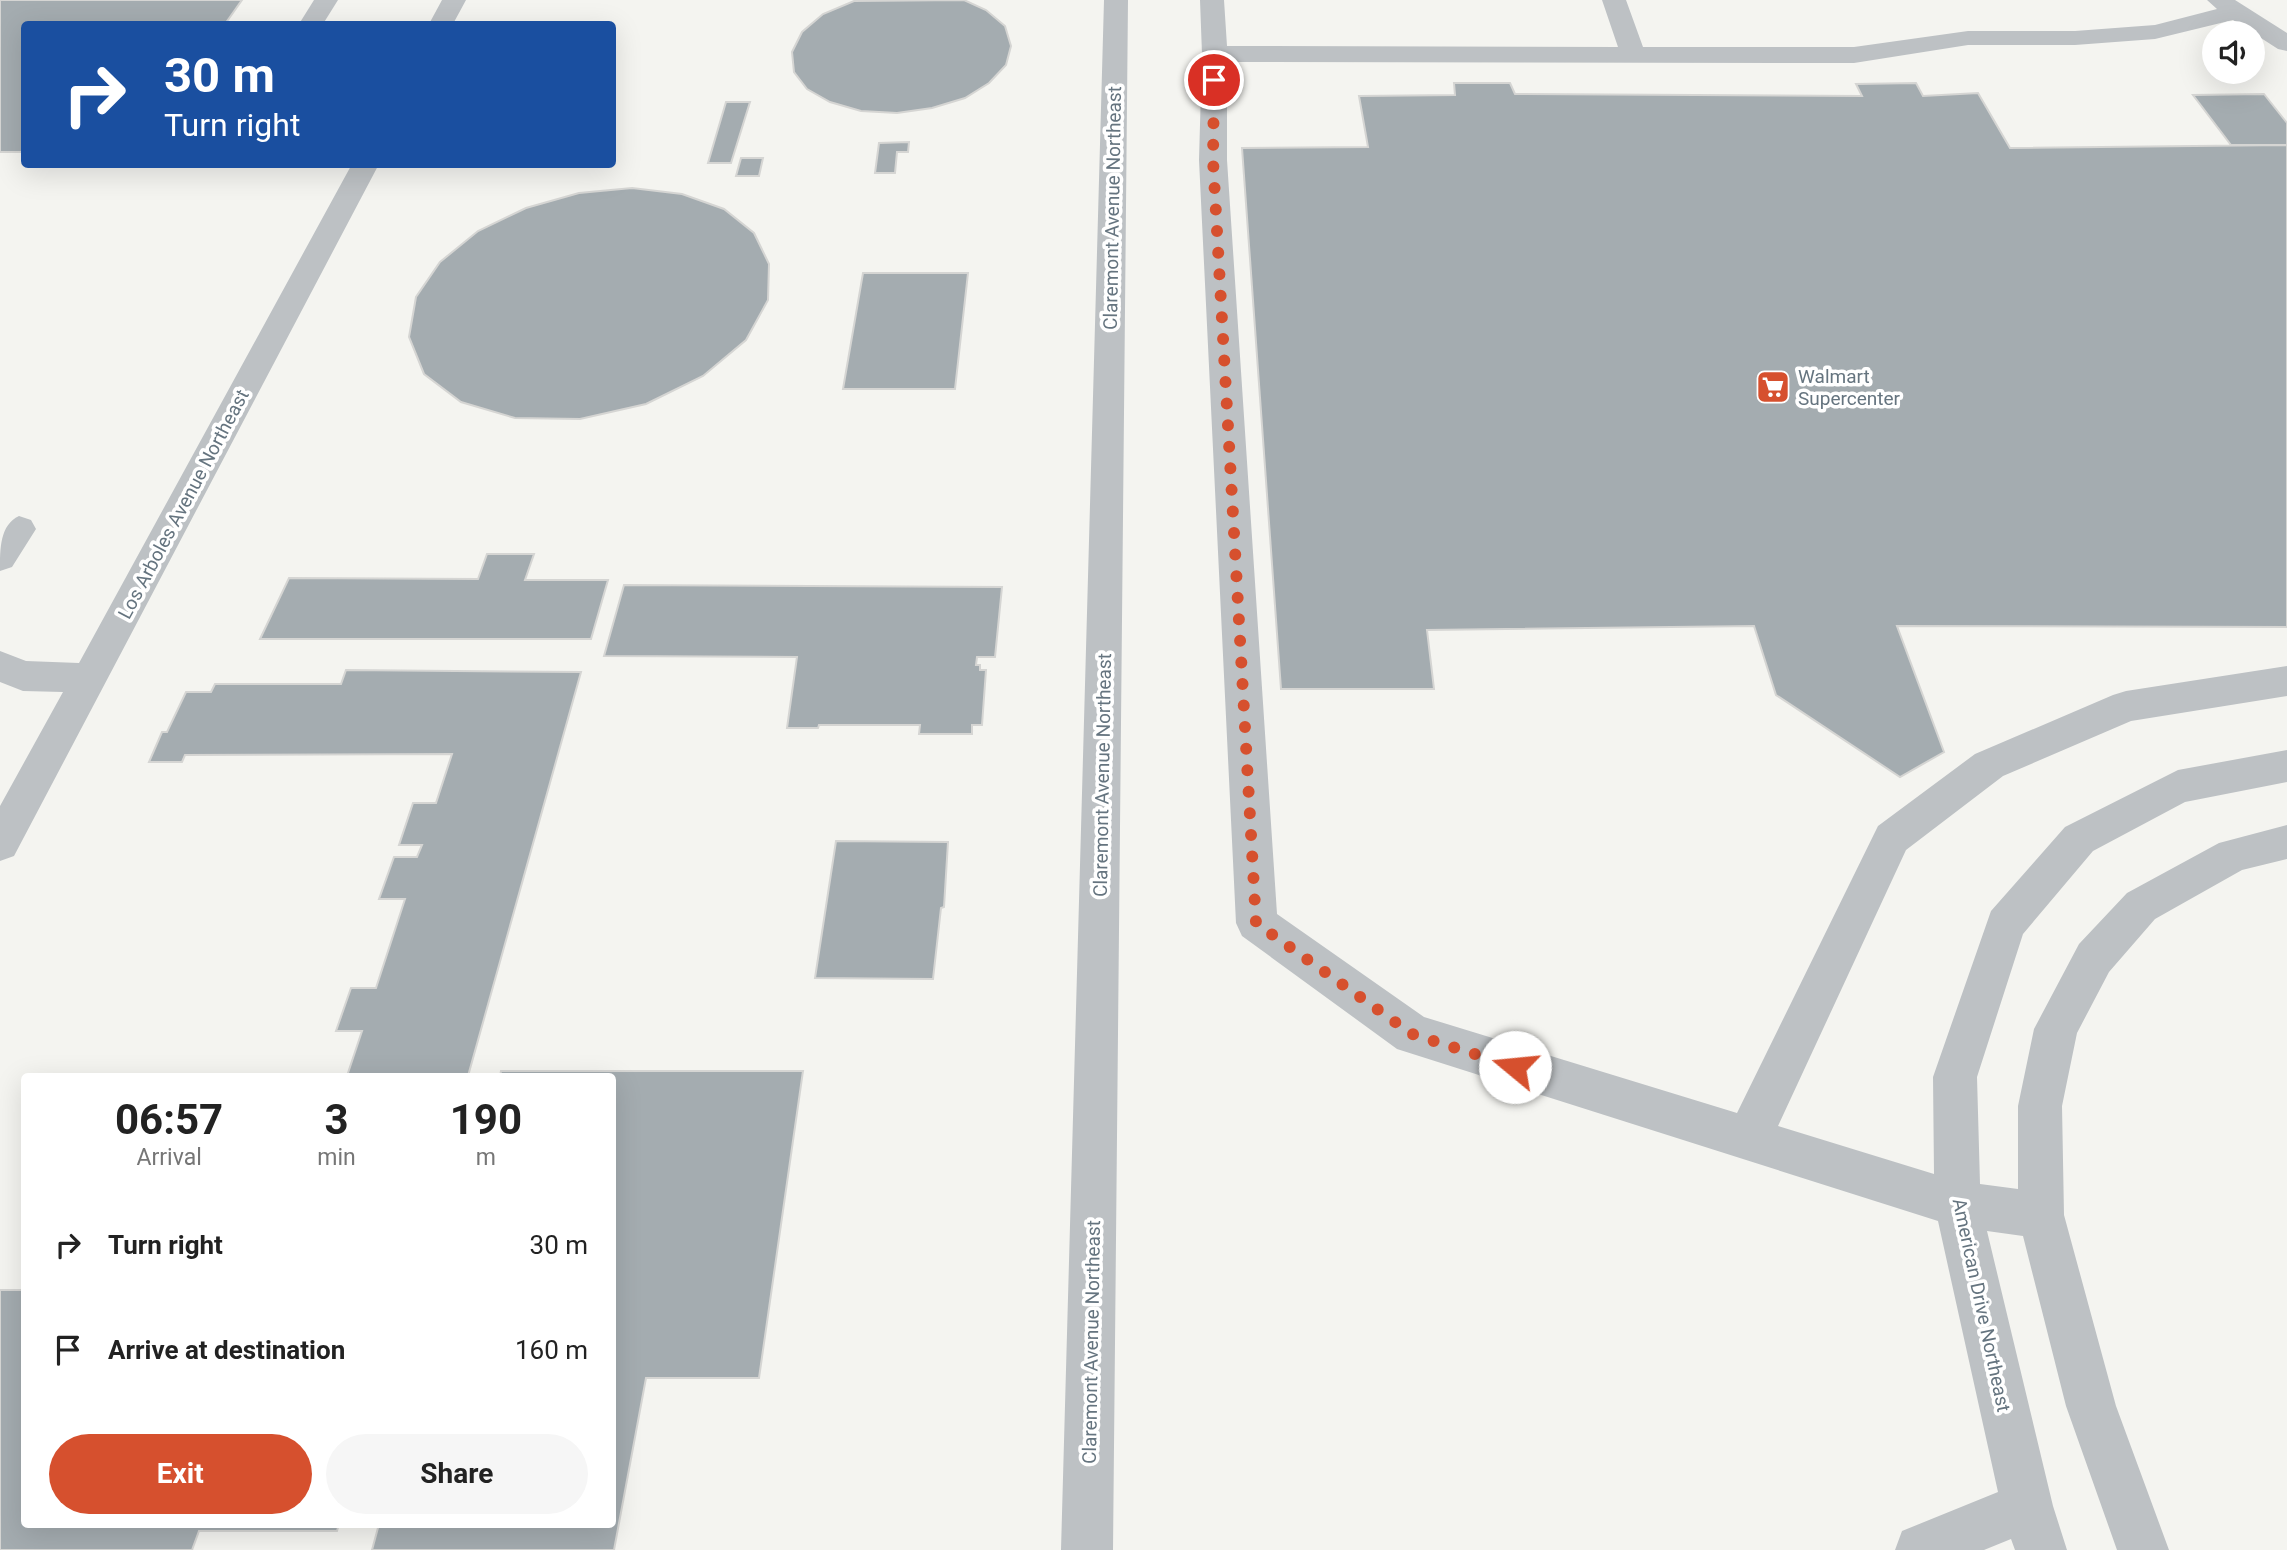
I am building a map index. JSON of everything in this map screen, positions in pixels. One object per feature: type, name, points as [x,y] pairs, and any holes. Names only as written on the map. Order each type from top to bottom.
[{"type":"street","points":[[313,21],[326,0]]},
{"type":"street","points":[[443,21],[454,0]]},
{"type":"street","name":"Claremont Avenue Northeast","points":[[1087,1550],[1116,0]]},
{"type":"street","points":[[1212,0],[1215,54],[1213,160],[1256,923],[1412,1034],[1957,1204],[2041,1215]]},
{"type":"street","points":[[1614,0],[1633,54]]},
{"type":"street","points":[[1215,54],[1854,55],[1968,38],[2075,38],[2155,32],[2228,6],[2287,44]]},
{"type":"street","name":"Los Arboles Avenue Northeast","points":[[0,844],[364,168]]},
{"type":"street","points":[[0,558],[19,529]]},
{"type":"street","points":[[0,666],[23,676],[89,678]]},
{"type":"street","points":[[1748,1139],[1892,838],[1989,765],[2126,706],[2287,681]]},
{"type":"street","name":"American Drive Northeast","points":[[2034,1528],[1957,1204],[1955,1077],[1997,949],[2006,924],[2079,839],[2178,787],[2287,766]]},
{"type":"street","points":[[2143,1550],[2091,1406],[2041,1215],[2040,1107],[2056,1029],[2094,958],[2141,906],[2233,855],[2287,842]]},
{"type":"street","points":[[1921,1550],[2034,1528]]},
{"type":"building","points":[[0,0],[242,0],[227,21],[21,21],[21,152],[0,152]]},
{"type":"building","points":[[964,0],[986,10],[1005,26],[1011,46],[1006,65],[989,83],[965,98],[932,108],[897,113],[861,111],[830,102],[807,89],[794,72],[792,52],[802,32],[823,14],[854,1]]},
{"type":"building","name":"Walmart Supercenter","points":[[1454,83],[1510,83],[1515,94],[1862,96],[1856,84],[1916,83],[1923,96],[1978,93],[2010,148],[2287,145],[2287,627],[1897,626],[1944,752],[1900,777],[1776,695],[1754,626],[1427,630],[1434,689],[1281,689],[1242,148],[1368,147],[1359,96],[1455,95]]},
{"type":"building","points":[[2264,94],[2287,123],[2287,145],[2231,145],[2193,95]]},
{"type":"building","points":[[726,102],[750,102],[731,163],[708,163]]},
{"type":"building","points":[[909,142],[908,152],[897,152],[895,173],[875,173],[879,143]]},
{"type":"building","points":[[741,158],[763,158],[759,176],[736,176]]},
{"type":"building","points":[[632,188],[682,194],[724,209],[754,233],[769,264],[768,300],[746,340],[703,376],[646,404],[580,419],[515,418],[461,402],[424,374],[409,337],[416,297],[440,262],[478,231],[526,208],[579,193]]},
{"type":"building","points":[[863,273],[968,273],[955,389],[843,389]]},
{"type":"building","points":[[487,554],[534,554],[525,580],[608,580],[591,639],[260,639],[289,578],[478,579]]},
{"type":"building","points":[[624,585],[1002,587],[995,657],[977,657],[976,665],[980,665],[980,670],[986,670],[982,725],[972,725],[972,734],[919,734],[920,725],[819,725],[818,728],[787,728],[797,657],[604,656]]},
{"type":"building","points":[[346,670],[581,672],[469,1073],[348,1073],[362,1031],[336,1031],[351,988],[376,988],[405,899],[379,899],[394,857],[417,857],[422,845],[399,845],[413,803],[436,803],[452,754],[185,755],[182,762],[149,762],[162,732],[167,732],[186,692],[211,692],[215,684],[341,684]]},
{"type":"building","points":[[836,841],[948,842],[944,907],[941,908],[933,979],[815,978]]},
{"type":"building","points":[[803,1071],[759,1378],[646,1378],[614,1550],[372,1550],[378,1528],[616,1528],[616,1073],[501,1073]]},
{"type":"building","points":[[0,1290],[21,1290],[21,1528],[338,1528],[337,1531],[199,1531],[192,1550],[0,1550]]},
{"type":"place","name":"Walmart Supercenter","points":[[1773,387]]},
{"type":"route","points":[[1214,80],[1213,160],[1256,923],[1412,1034],[1515,1067]]}]
